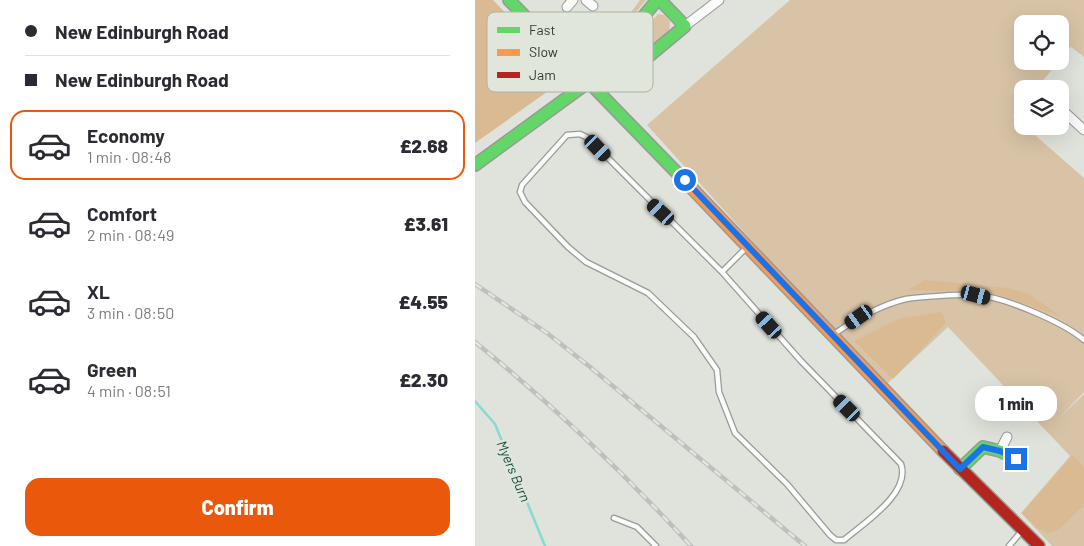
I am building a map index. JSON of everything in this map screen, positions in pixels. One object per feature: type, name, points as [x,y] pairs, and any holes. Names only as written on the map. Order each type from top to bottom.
[{"type":"main road","points":[[509,0],[521,12]]},
{"type":"main road","points":[[649,12],[659,0],[685,26],[653,53]]},
{"type":"main road","points":[[475,165],[575,92]]},
{"type":"main road","points":[[601,92],[960,469],[1021,531],[1039,546]]},
{"type":"main road","points":[[960,469],[983,447],[1000,451],[1016,459]]},
{"type":"street","points":[[586,0],[593,6]]},
{"type":"street","points":[[685,26],[719,0]]},
{"type":"street","points":[[1069,116],[1084,130]]},
{"type":"street","points":[[1000,451],[1007,437]]},
{"type":"lane","points":[[579,134],[588,138],[722,272],[801,361],[901,464],[904,474],[901,485],[874,515],[844,540],[836,540],[830,535],[787,484],[735,432],[719,392],[717,370],[694,337],[648,293],[586,262],[569,247],[525,202],[520,192],[522,185],[567,135],[579,134]]},
{"type":"lane","points":[[722,272],[748,246]]},
{"type":"lane","points":[[832,336],[859,317],[906,300],[976,295],[1017,306],[1050,319],[1073,330],[1084,340]]},
{"type":"lane","points":[[614,518],[637,527],[656,546]]},
{"type":"lane","points":[[1009,546],[1021,531]]},
{"type":"shaded area","points":[[475,0],[493,0],[504,12],[487,12],[487,92],[547,92],[475,143]]},
{"type":"shaded area","points":[[640,0],[646,0],[636,12],[631,12]]},
{"type":"shaded area","points":[[790,0],[1084,0],[1084,57],[1071,47],[1069,49],[1069,15],[1014,15],[1014,70],[1052,70],[1043,80],[1014,80],[1013,116],[1014,135],[1035,135],[1084,178],[1084,392],[1057,420],[1084,394],[1084,546],[1052,546],[1021,513],[1070,456],[948,327],[888,383],[828,325],[647,125]]},
{"type":"shaded area","points":[[658,14],[664,15],[670,21],[669,36],[653,47],[653,20]]},
{"type":"shaded area","points":[[925,280],[1008,288],[1027,293],[1062,317],[1006,297],[973,289],[944,291],[908,290]]},
{"type":"shaded area","points":[[942,312],[946,323],[893,379],[854,341],[898,319]]},
{"type":"shaded area","points":[[1073,455],[1084,467],[1084,505],[1058,530],[1048,533],[1037,528],[1022,513]]},
{"type":"waterway","name":"Myers Burn","points":[[475,401],[495,424],[545,546]]},
{"type":"railway","points":[[475,284],[547,333],[590,367],[805,546]]},
{"type":"railway","points":[[475,342],[587,440],[691,546]]},
{"type":"traffic: fast","points":[[509,0],[521,12]]},
{"type":"traffic: fast","points":[[647,12],[657,0]]},
{"type":"traffic: fast","points":[[653,53],[685,26],[660,0]]},
{"type":"traffic: fast","points":[[475,165],[575,92]]},
{"type":"traffic: fast","points":[[598,92],[682,178]]},
{"type":"traffic: fast","points":[[960,469],[983,447],[1000,451],[1016,459]]},
{"type":"traffic: slow","points":[[682,178],[943,451]]},
{"type":"traffic: jam","points":[[943,451],[1039,546]]},
{"type":"route","points":[[685,180],[960,469],[983,447],[1000,451],[1016,459]]}]
